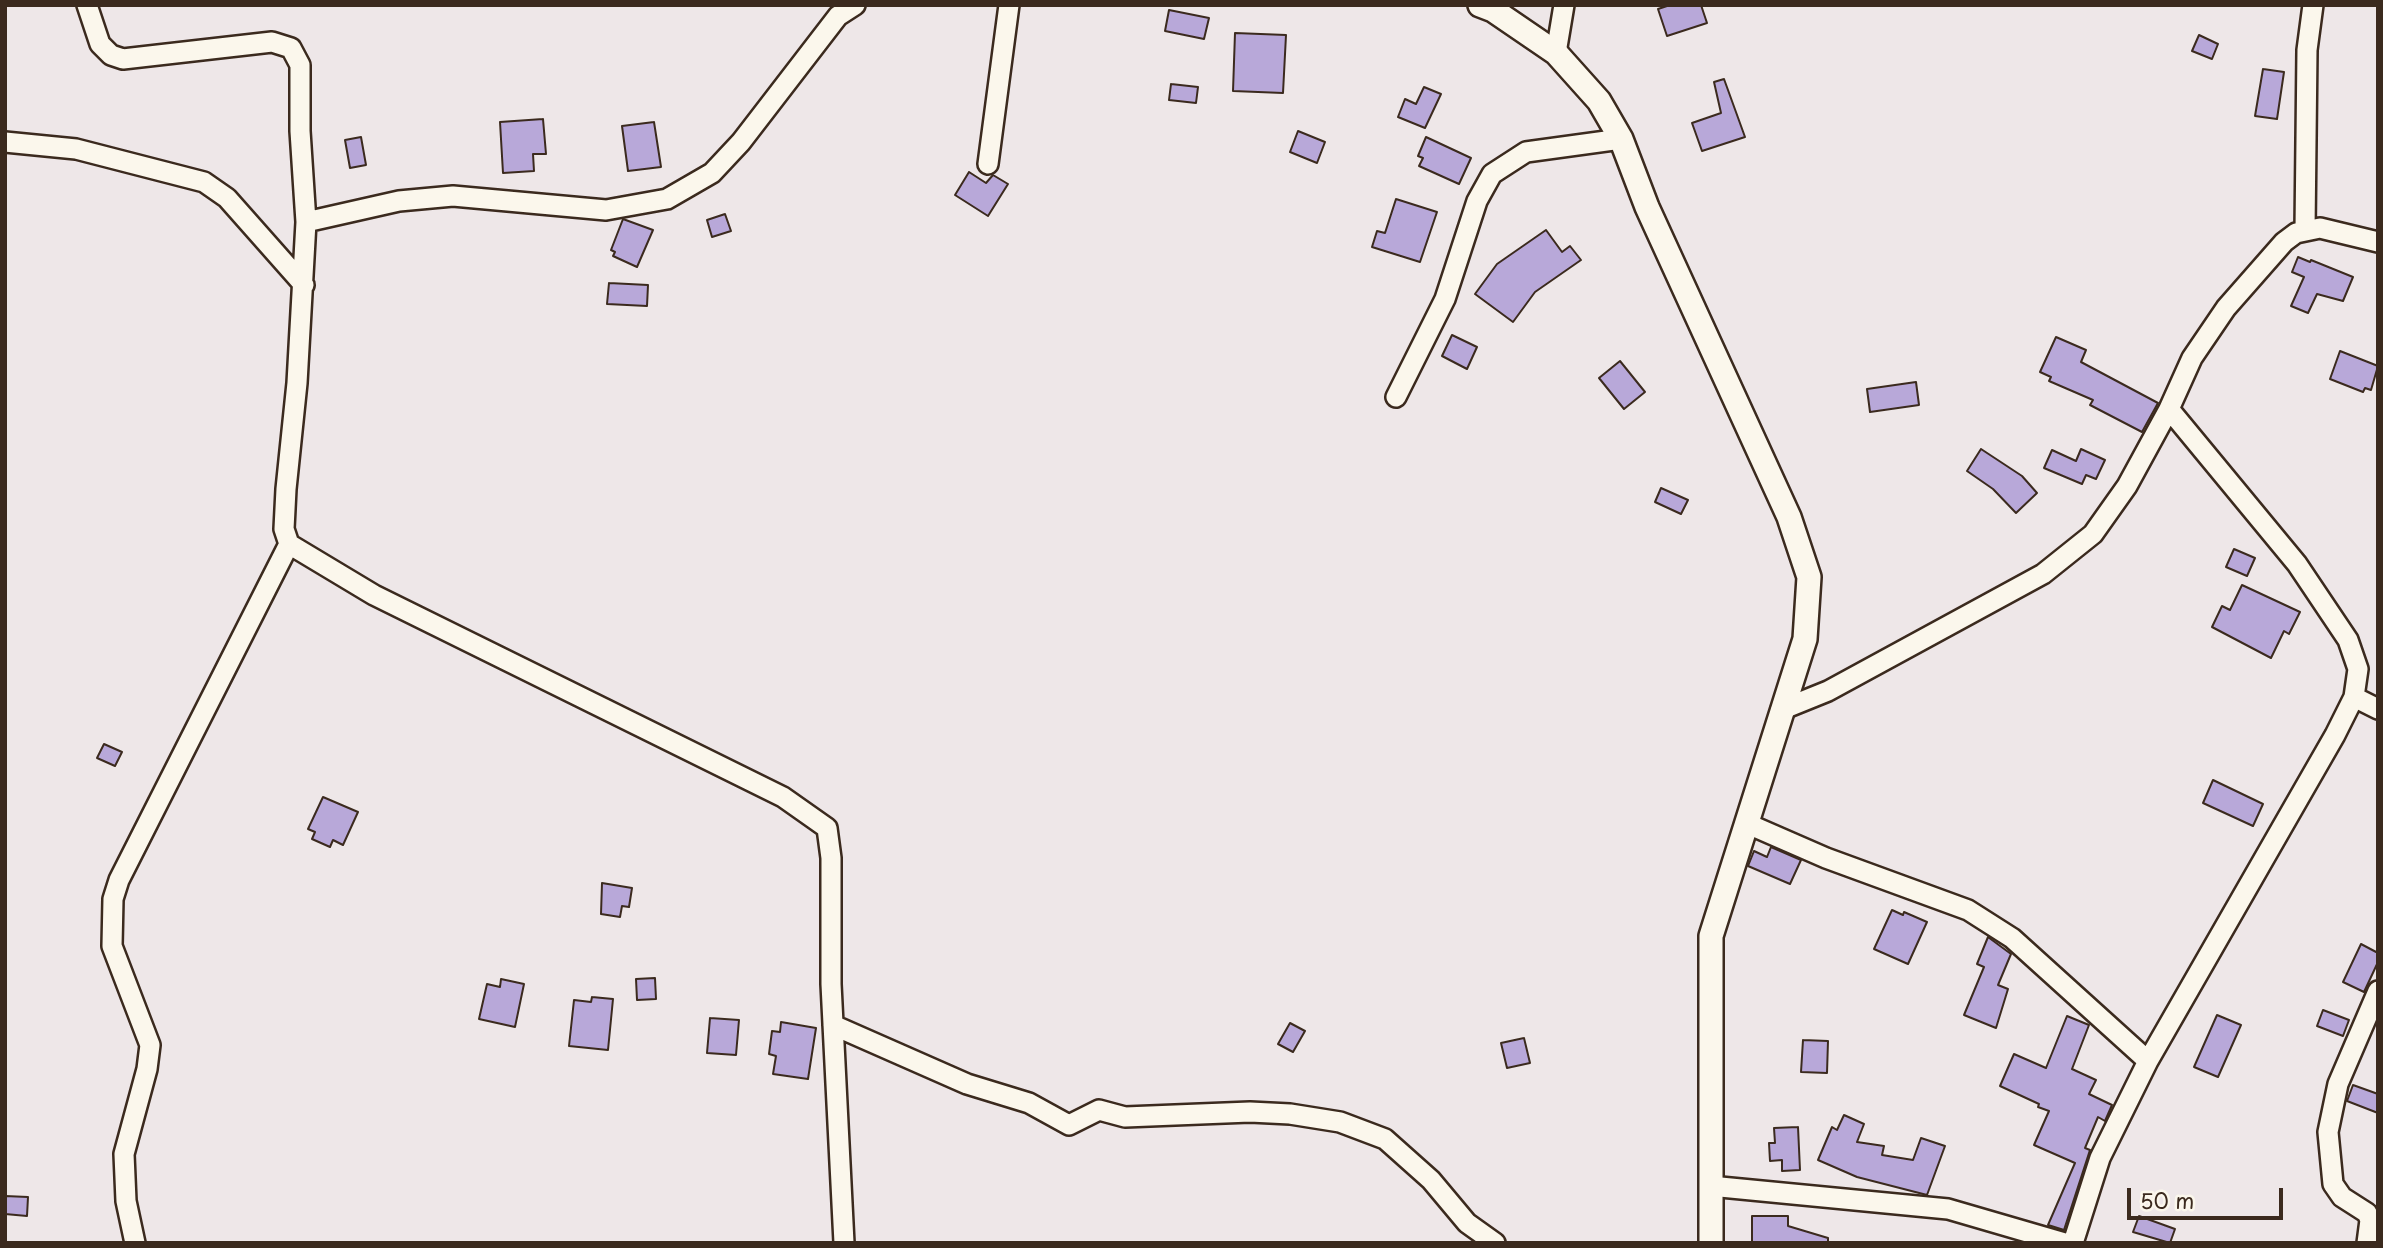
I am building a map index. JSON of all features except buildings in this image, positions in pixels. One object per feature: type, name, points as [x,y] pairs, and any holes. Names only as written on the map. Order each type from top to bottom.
[{"type":"street","points":[[87,5],[100,44],[111,55],[123,59],[272,42],[291,48],[300,65],[300,131],[306,222],[304,285],[286,489],[284,529],[289,544],[374,595],[783,797],[819,821],[828,833],[831,858],[833,1025],[844,1243]]},
{"type":"street","points":[[306,222],[399,201],[453,196],[606,210],[667,199],[712,173],[741,142],[838,16],[855,5]]},
{"type":"street","points":[[988,164],[1009,5]]},
{"type":"street","points":[[1480,5],[1493,10],[1556,53],[1599,101],[1621,139],[1647,207],[1789,517],[1810,577],[1805,639],[1712,936],[1711,1243]]},
{"type":"street","points":[[1556,53],[1564,5]]},
{"type":"street","points":[[2305,230],[2307,50],[2313,5]]},
{"type":"street","points":[[1396,397],[1445,299],[1476,201],[1492,174],[1526,152],[1621,139]]},
{"type":"street","points":[[5,142],[76,149],[204,182],[227,198],[304,285]]},
{"type":"street","points":[[1781,710],[1828,691],[2043,574],[2092,534],[2127,486],[2169,408],[2192,358],[2226,308],[2284,242],[2305,230],[2320,228],[2378,242]]},
{"type":"street","points":[[2073,1243],[2099,1158],[2148,1061],[2354,697],[2358,669],[2348,640],[2297,564],[2169,408]]},
{"type":"street","points":[[135,1243],[126,1201],[124,1154],[150,1045],[112,946],[113,899],[119,880],[289,544]]},
{"type":"street","points":[[2354,697],[2378,709]]},
{"type":"street","points":[[1748,824],[1826,858],[1968,910],[2012,938],[2148,1061]]},
{"type":"street","points":[[2367,1243],[2370,1220],[2367,1213],[2342,1197],[2333,1184],[2328,1132],[2338,1084],[2378,991]]},
{"type":"street","points":[[833,1025],[967,1084],[1029,1103],[1069,1125],[1098,1110],[1125,1117],[1250,1112],[1290,1114],[1340,1122],[1385,1139],[1431,1180],[1467,1223],[1495,1243]]},
{"type":"street","points":[[1710,1186],[1948,1209],[2065,1243]]}]
